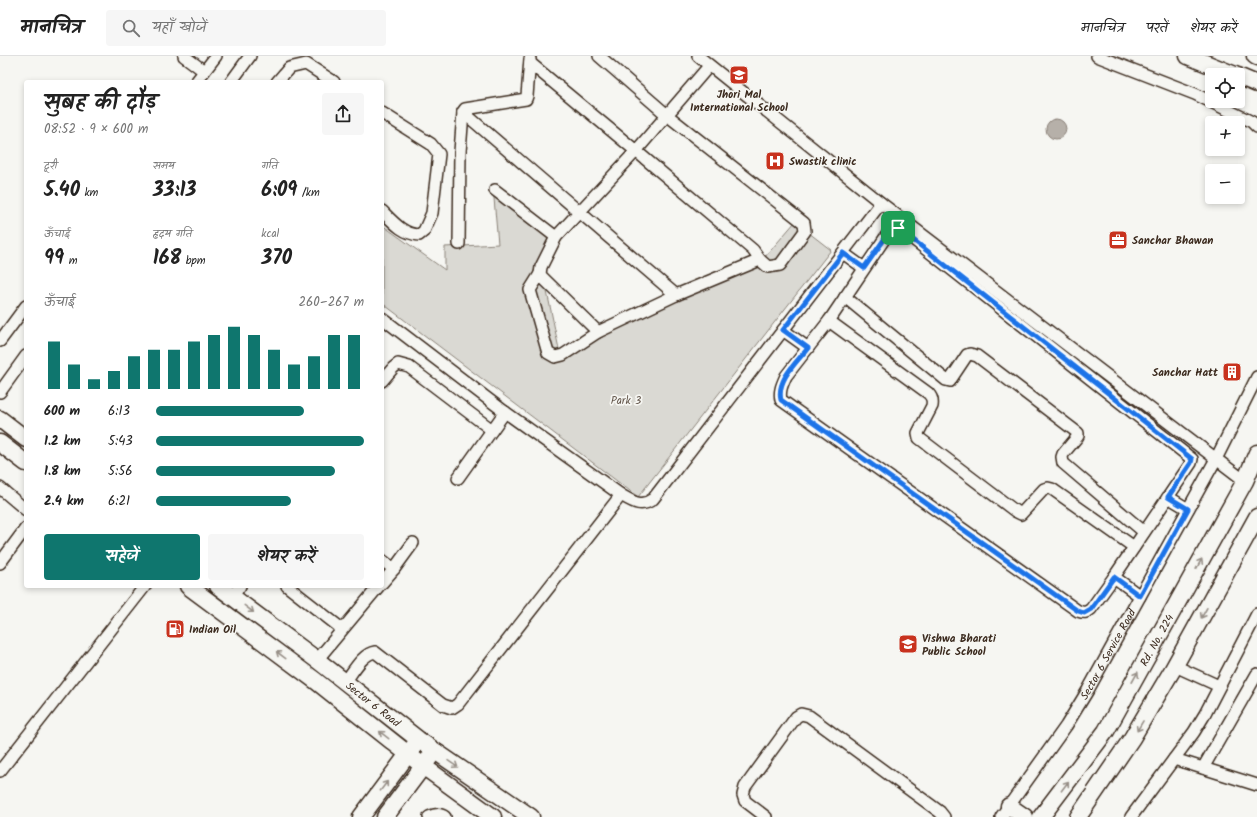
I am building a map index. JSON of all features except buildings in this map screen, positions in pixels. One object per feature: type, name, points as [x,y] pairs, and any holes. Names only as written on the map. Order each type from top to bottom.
[{"type":"street","points":[[184,56],[204,71]]},
{"type":"street","points":[[197,80],[216,56]]},
{"type":"street","points":[[232,80],[250,56]]},
{"type":"street","points":[[530,60],[752,250],[768,267],[780,265],[805,231],[804,223],[667,115],[599,56]]},
{"type":"street","points":[[698,56],[881,203],[1245,480]]},
{"type":"street","points":[[1097,56],[1195,94],[1252,122],[1257,127]]},
{"type":"street","points":[[1188,56],[1218,68]]},
{"type":"street","points":[[459,244],[460,152],[463,112],[465,109],[526,99],[528,96],[530,60]]},
{"type":"street","points":[[279,80],[289,68],[306,64],[331,80]]},
{"type":"street","points":[[709,66],[636,151],[556,237],[541,267],[540,274],[530,290],[548,353],[555,357],[563,355],[598,332],[676,295],[760,260]]},
{"type":"street","points":[[1245,79],[1257,84]]},
{"type":"street","points":[[463,112],[676,295]]},
{"type":"street","points":[[384,114],[431,144],[439,154],[432,213],[424,231],[419,235],[411,234],[401,229],[384,213]]},
{"type":"street","points":[[495,190],[556,237]]},
{"type":"street","points":[[384,320],[505,412],[621,495],[632,502],[647,504],[653,499],[881,203]]},
{"type":"street","points":[[893,227],[898,228],[1191,457],[1191,463],[1091,609],[1084,613],[1078,611],[781,400],[780,393],[786,376],[829,321],[845,297],[891,229],[893,227]]},
{"type":"street","points":[[843,253],[864,268]]},
{"type":"street","points":[[540,274],[598,332]]},
{"type":"street","points":[[845,297],[946,380],[951,380],[967,355],[970,354],[977,356],[1078,433],[1078,436],[1063,454],[1063,463],[1144,532]]},
{"type":"street","points":[[0,341],[24,309]]},
{"type":"street","points":[[829,321],[928,393],[933,401],[932,406],[918,433],[919,438],[1015,511],[1021,514],[1044,489],[1052,489],[1134,547]]},
{"type":"street","points":[[783,330],[808,348]]},
{"type":"street","points":[[0,392],[24,359]]},
{"type":"street","points":[[384,379],[398,364],[409,367],[492,430]]},
{"type":"street","name":"Sector 6 Service Road","points":[[1005,811],[1073,714],[1088,690],[1216,459],[1257,377]]},
{"type":"street","points":[[458,478],[505,412]]},
{"type":"street","points":[[0,419],[24,437]]},
{"type":"street","points":[[0,443],[24,461]]},
{"type":"street","name":"Rd. No. 224","points":[[1041,817],[1106,731],[1245,480],[1257,453]]},
{"type":"street","points":[[0,488],[24,508]]},
{"type":"street","points":[[345,682],[364,658],[375,652],[443,705],[452,708],[458,704],[621,495]]},
{"type":"street","points":[[1168,497],[1188,509]]},
{"type":"street","points":[[1078,817],[1132,738],[1175,666],[1257,517]]},
{"type":"street","points":[[0,563],[24,531]]},
{"type":"street","points":[[384,581],[413,543]]},
{"type":"street","points":[[384,562],[394,569]]},
{"type":"street","points":[[1114,577],[1140,596]]},
{"type":"street","name":"Sector 6 Road","points":[[191,588],[316,682],[423,766],[493,817]]},
{"type":"street","name":"Sector 6 Road","points":[[225,588],[236,591],[317,660],[419,740],[531,817]]},
{"type":"street","points":[[291,588],[342,629]]},
{"type":"street","points":[[317,660],[377,588]]},
{"type":"street","points":[[0,771],[142,589]]},
{"type":"street","points":[[1131,817],[1205,714],[1257,614]]},
{"type":"street","points":[[1175,666],[1219,686]]},
{"type":"street","points":[[1203,768],[1257,674]]},
{"type":"street","points":[[766,817],[745,801],[743,795],[745,786],[796,717],[802,714],[815,721],[940,812],[944,817]]},
{"type":"street","points":[[361,817],[419,740]]},
{"type":"street","points":[[385,817],[434,751]]},
{"type":"street","points":[[1174,759],[1257,785]]},
{"type":"street","points":[[1005,811],[1025,817]]},
{"type":"street","points":[[429,817],[435,814],[441,814],[445,817]]},
{"type":"green space","name":"Park 3","points":[[493,187],[550,238],[545,282],[560,354],[765,257],[795,222],[831,250],[638,497],[384,305],[384,226],[445,270],[445,247],[498,244]]},
{"type":"shaded area","points":[[1056,119],[1063,122],[1066,129],[1063,136],[1056,139],[1049,136],[1046,129],[1049,122]]},
{"type":"place","name":"Jhori Mal International School","points":[[739,75]]},
{"type":"place","name":"Swastik clinic","points":[[775,161]]},
{"type":"place","name":"Sanchar Bhawan","points":[[1118,240]]},
{"type":"place","name":"Sanchar Hatt","points":[[1232,372]]},
{"type":"place","name":"Indian Oil","points":[[175,629]]},
{"type":"place","name":"Vishwa Bharati Public School","points":[[908,644]]},
{"type":"route","points":[[893,227],[898,228],[1191,457],[1191,463],[1168,497],[1188,509],[1140,596],[1114,577],[1091,609],[1084,613],[1078,611],[781,400],[780,393],[786,376],[808,348],[783,330],[843,253],[864,268],[891,229],[893,227]]}]
